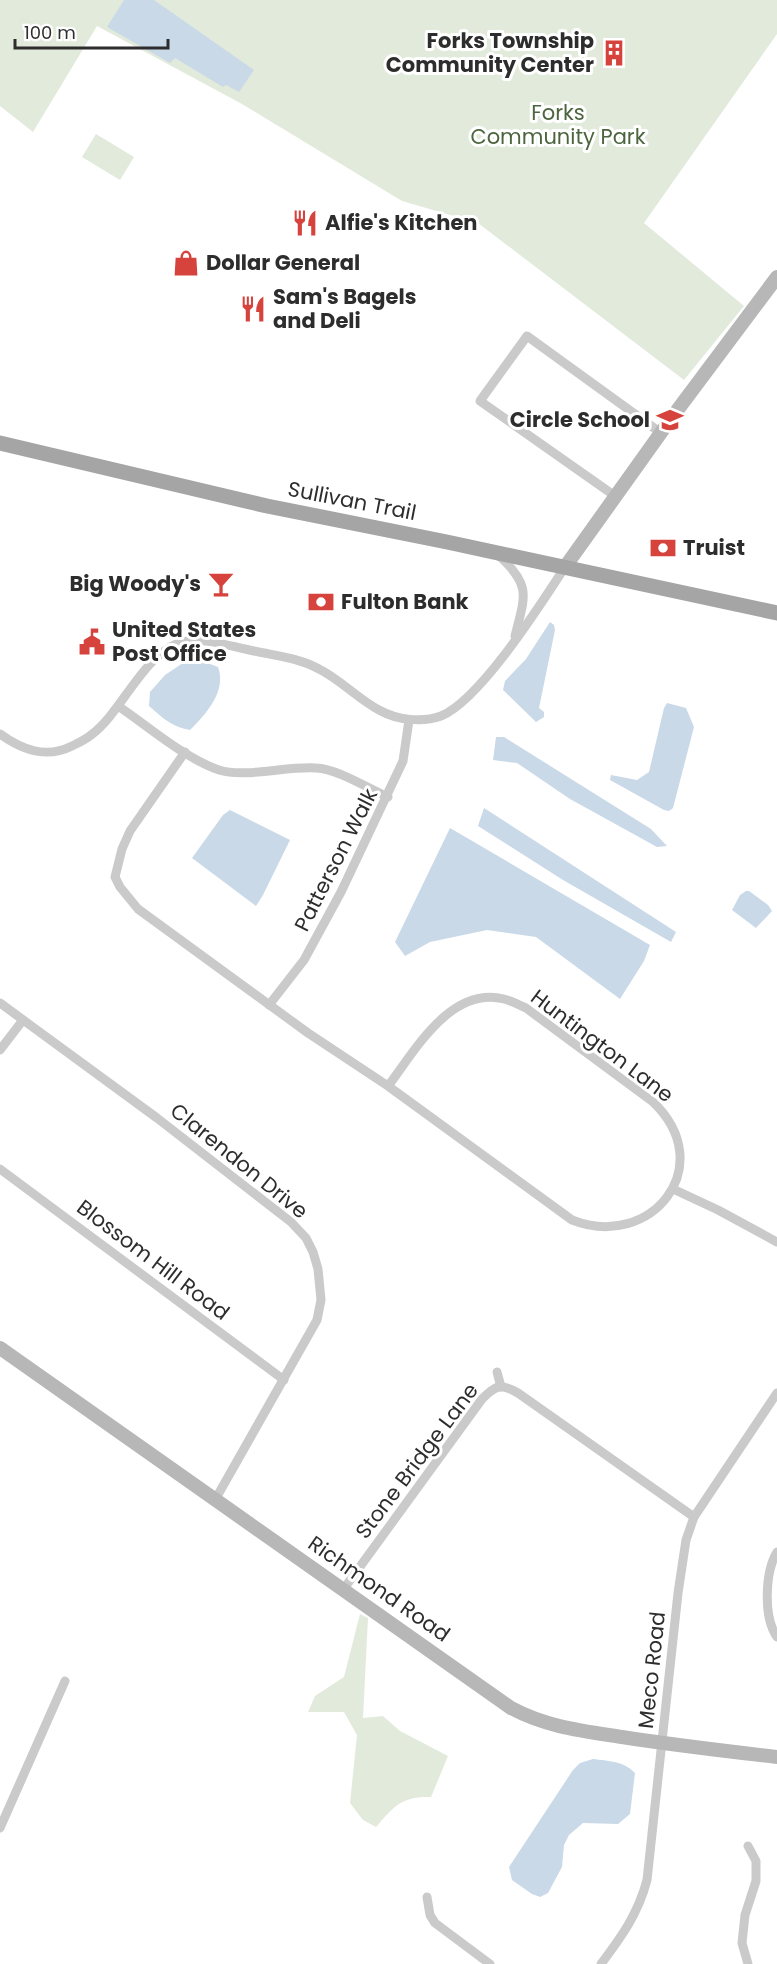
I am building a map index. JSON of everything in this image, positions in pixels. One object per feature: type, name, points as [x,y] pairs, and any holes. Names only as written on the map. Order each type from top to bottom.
[{"type":"main road","name":"Sullivan Trail","points":[[7,445],[267,506],[777,613]]},
{"type":"street","points":[[0,734],[27,750],[40,752],[63,750],[92,735],[118,706],[151,661],[178,643],[189,641],[212,642],[291,658],[318,668],[380,711],[409,720],[440,716],[464,701],[513,641],[615,496],[777,277]]},
{"type":"street","points":[[615,496],[480,401],[527,336],[661,433]]},
{"type":"street","points":[[494,552],[515,570],[522,584],[523,602],[513,641]]},
{"type":"street","points":[[118,706],[185,752],[221,770],[238,772],[316,768],[330,770],[388,797]]},
{"type":"street","name":"Patterson Walk","points":[[269,1005],[315,942],[388,797],[403,761],[409,720]]},
{"type":"street","points":[[185,752],[130,831],[122,849],[115,877],[138,909],[269,1005],[388,1086],[577,1222],[605,1228],[626,1225],[645,1216],[660,1205],[673,1189],[777,1242]]},
{"type":"street","name":"Huntington Lane","points":[[388,1086],[449,1011],[483,998],[504,999],[526,1008],[653,1102],[663,1112],[677,1136],[680,1150],[678,1178],[673,1189]]},
{"type":"street","name":"Clarendon Drive","points":[[0,1004],[157,1118],[291,1222],[306,1239],[313,1252],[321,1284],[318,1320],[215,1500]]},
{"type":"street","points":[[0,1050],[22,1020]]},
{"type":"street","name":"Blossom Hill Road","points":[[0,1169],[284,1380]]},
{"type":"street","name":"Richmond Road","points":[[0,1348],[511,1708],[526,1716],[559,1728],[662,1744],[777,1757]]},
{"type":"street","name":"Stone Bridge Lane","points":[[497,1372],[501,1387]]},
{"type":"street","name":"Stone Bridge Lane","points":[[343,1590],[482,1399],[496,1387],[506,1386],[518,1393],[694,1517]]},
{"type":"street","name":"Meco Road","points":[[601,1964],[630,1923],[641,1902],[650,1858],[678,1593],[686,1540],[694,1517],[777,1393]]},
{"type":"street","points":[[777,1552],[768,1575],[769,1615],[777,1637]]},
{"type":"street","points":[[0,1828],[65,1681]]},
{"type":"street","points":[[748,1846],[756,1862],[756,1881],[745,1915],[742,1943],[748,1964]]},
{"type":"street","points":[[427,1897],[430,1915],[435,1923],[490,1964]]},
{"type":"green space","name":"Forks Community Park","points":[[0,0],[777,0],[777,34],[644,223],[744,306],[684,380],[478,223],[402,201],[242,104],[97,26],[33,132],[0,106]]},
{"type":"green space","points":[[96,134],[134,157],[120,180],[82,157]]},
{"type":"green space","points":[[360,1614],[368,1618],[363,1718],[383,1716],[400,1731],[448,1756],[431,1797],[413,1798],[399,1804],[376,1827],[363,1820],[350,1803],[357,1735],[344,1712],[308,1712],[315,1696],[344,1677]]},
{"type":"water","points":[[124,0],[154,0],[254,70],[239,92],[226,85],[223,87],[175,58],[170,63],[107,27]]},
{"type":"water","points":[[550,622],[554,625],[555,630],[539,708],[544,712],[544,717],[536,722],[503,690],[505,681],[526,659]]},
{"type":"water","points":[[202,661],[218,667],[220,685],[213,702],[202,717],[190,730],[184,729],[168,721],[149,706],[150,692],[165,675],[183,663]]},
{"type":"water","points":[[667,703],[686,708],[694,727],[673,808],[669,811],[610,780],[611,775],[637,780],[649,772]]},
{"type":"water","points":[[496,737],[504,737],[651,829],[667,846],[657,847],[570,799],[517,763],[493,760]]},
{"type":"water","points":[[484,808],[676,932],[671,942],[563,880],[478,826]]},
{"type":"water","points":[[230,810],[290,840],[256,906],[192,858],[223,815]]},
{"type":"water","points":[[450,828],[650,945],[644,961],[620,999],[536,937],[487,930],[430,942],[405,956],[395,942]]},
{"type":"water","points":[[746,891],[768,905],[772,911],[756,928],[732,910],[740,895]]},
{"type":"water","points":[[593,1759],[621,1764],[635,1773],[630,1814],[618,1824],[583,1823],[569,1835],[564,1845],[562,1867],[548,1893],[540,1897],[532,1894],[512,1880],[509,1867],[573,1770],[580,1763]]},
{"type":"place","name":"Forks Township Community Center","points":[[614,53]]},
{"type":"place","name":"Alfie's Kitchen","points":[[305,223]]},
{"type":"place","name":"Dollar General","points":[[186,263]]},
{"type":"place","name":"Sam's Bagels and Deli","points":[[253,309]]},
{"type":"place","name":"Circle School","points":[[670,420]]},
{"type":"place","name":"Truist","points":[[663,548]]},
{"type":"place","name":"Big Woody's","points":[[221,584]]},
{"type":"place","name":"Fulton Bank","points":[[321,602]]},
{"type":"place","name":"United States Post Office","points":[[92,642]]}]
